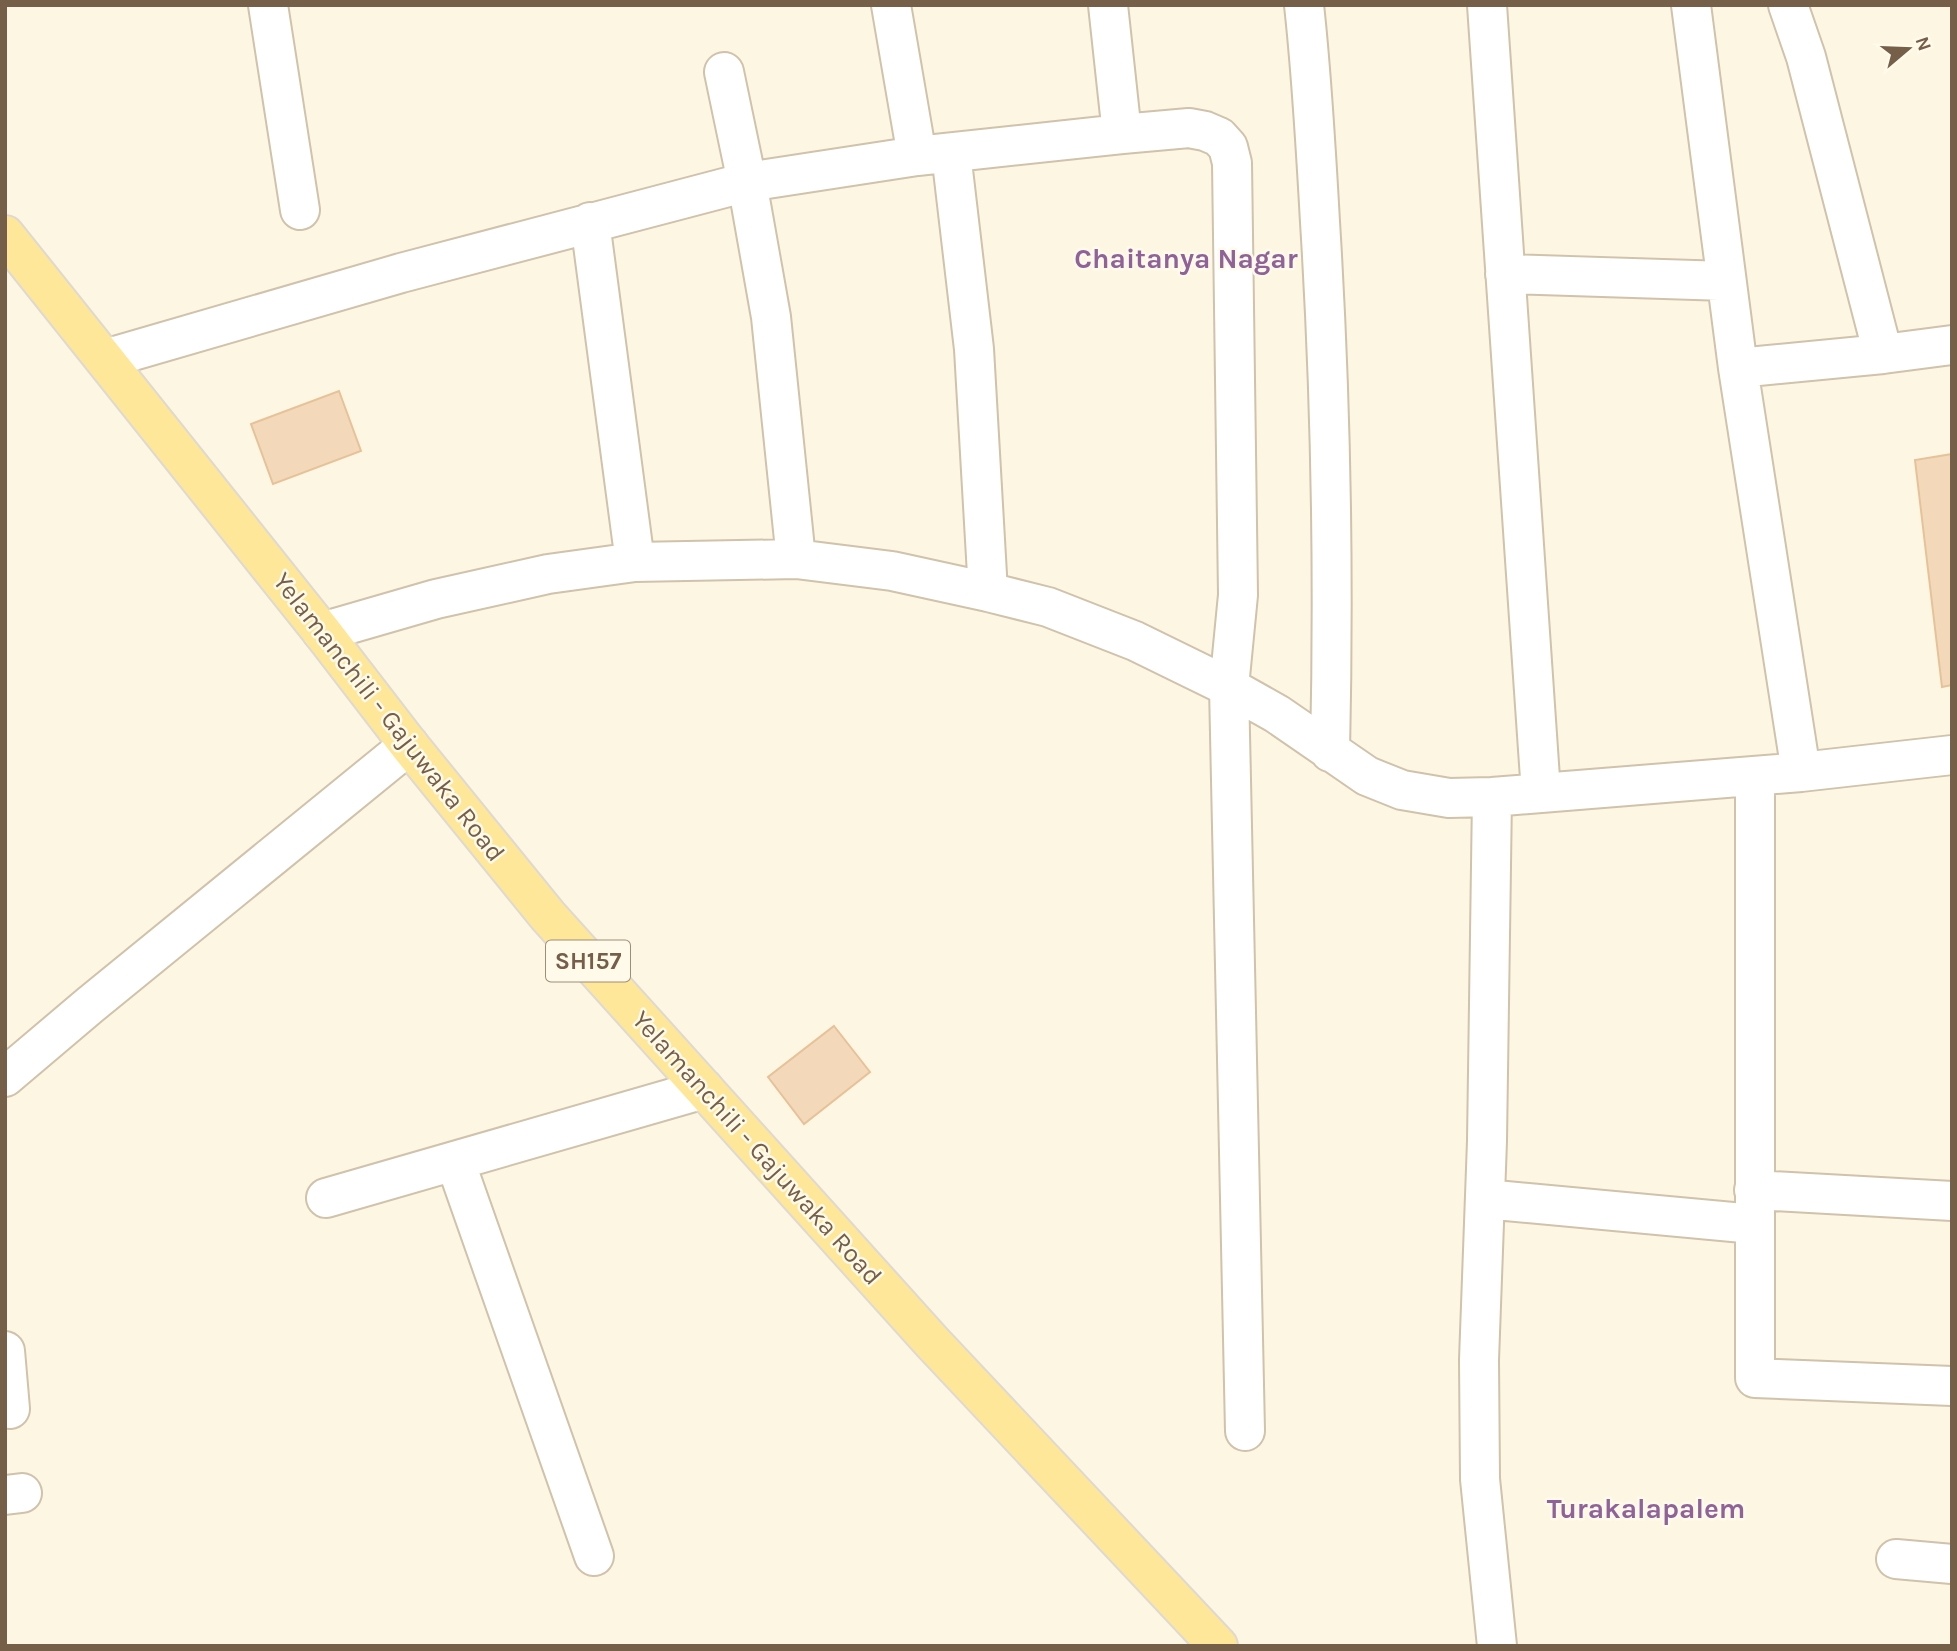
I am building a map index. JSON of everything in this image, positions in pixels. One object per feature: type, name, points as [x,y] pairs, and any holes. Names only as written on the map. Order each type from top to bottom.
[{"type":"main road","name":"Yelamanchili - Gajuwaka Road","points":[[5,235],[548,916],[932,1342],[1218,1646]]},
{"type":"street","points":[[268,5],[300,210]]},
{"type":"street","points":[[891,5],[934,155],[974,349],[988,592]]},
{"type":"street","points":[[1108,5],[1122,134]]},
{"type":"street","points":[[1304,5],[1315,129],[1329,428],[1332,642],[1330,752]]},
{"type":"street","points":[[1487,5],[1541,793]]},
{"type":"street","points":[[1691,5],[1738,368],[1801,772]]},
{"type":"street","points":[[1788,5],[1806,57],[1883,354]]},
{"type":"street","points":[[724,72],[771,317],[796,559]]},
{"type":"street","points":[[105,359],[401,273],[747,182],[934,155],[1122,134],[1189,128],[1219,137],[1228,148],[1232,163],[1238,595],[1229,687],[1245,1431]]},
{"type":"street","points":[[590,222],[635,562]]},
{"type":"street","points":[[1504,274],[1726,281]]},
{"type":"street","points":[[1738,368],[1952,345]]},
{"type":"street","points":[[322,632],[449,596],[548,574],[635,562],[796,559],[892,571],[1060,611],[1135,642],[1229,687],[1277,714],[1367,776],[1402,790],[1449,798],[1755,776],[1952,755]]},
{"type":"street","points":[[5,1077],[409,745]]},
{"type":"street","points":[[1755,776],[1755,1378],[1952,1386]]},
{"type":"street","points":[[1492,797],[1485,1199],[1479,1360],[1480,1479],[1497,1646]]},
{"type":"street","points":[[326,1198],[704,1089]]},
{"type":"street","points":[[455,1161],[594,1556]]},
{"type":"street","points":[[1485,1199],[1754,1207],[1952,1201]]},
{"type":"street","points":[[5,1351],[10,1409]]},
{"type":"street","points":[[1896,1559],[1952,1564]]},
{"type":"building","points":[[339,391],[361,451],[273,484],[251,424]]},
{"type":"building","points":[[1952,454],[1952,685],[1942,687],[1915,460]]},
{"type":"building","points":[[834,1026],[870,1072],[804,1124],[768,1077]]},
{"type":"district","name":"Chaitanya Nagar","points":[[1186,258]]},
{"type":"district","name":"Turakalapalem","points":[[1646,1508]]}]
